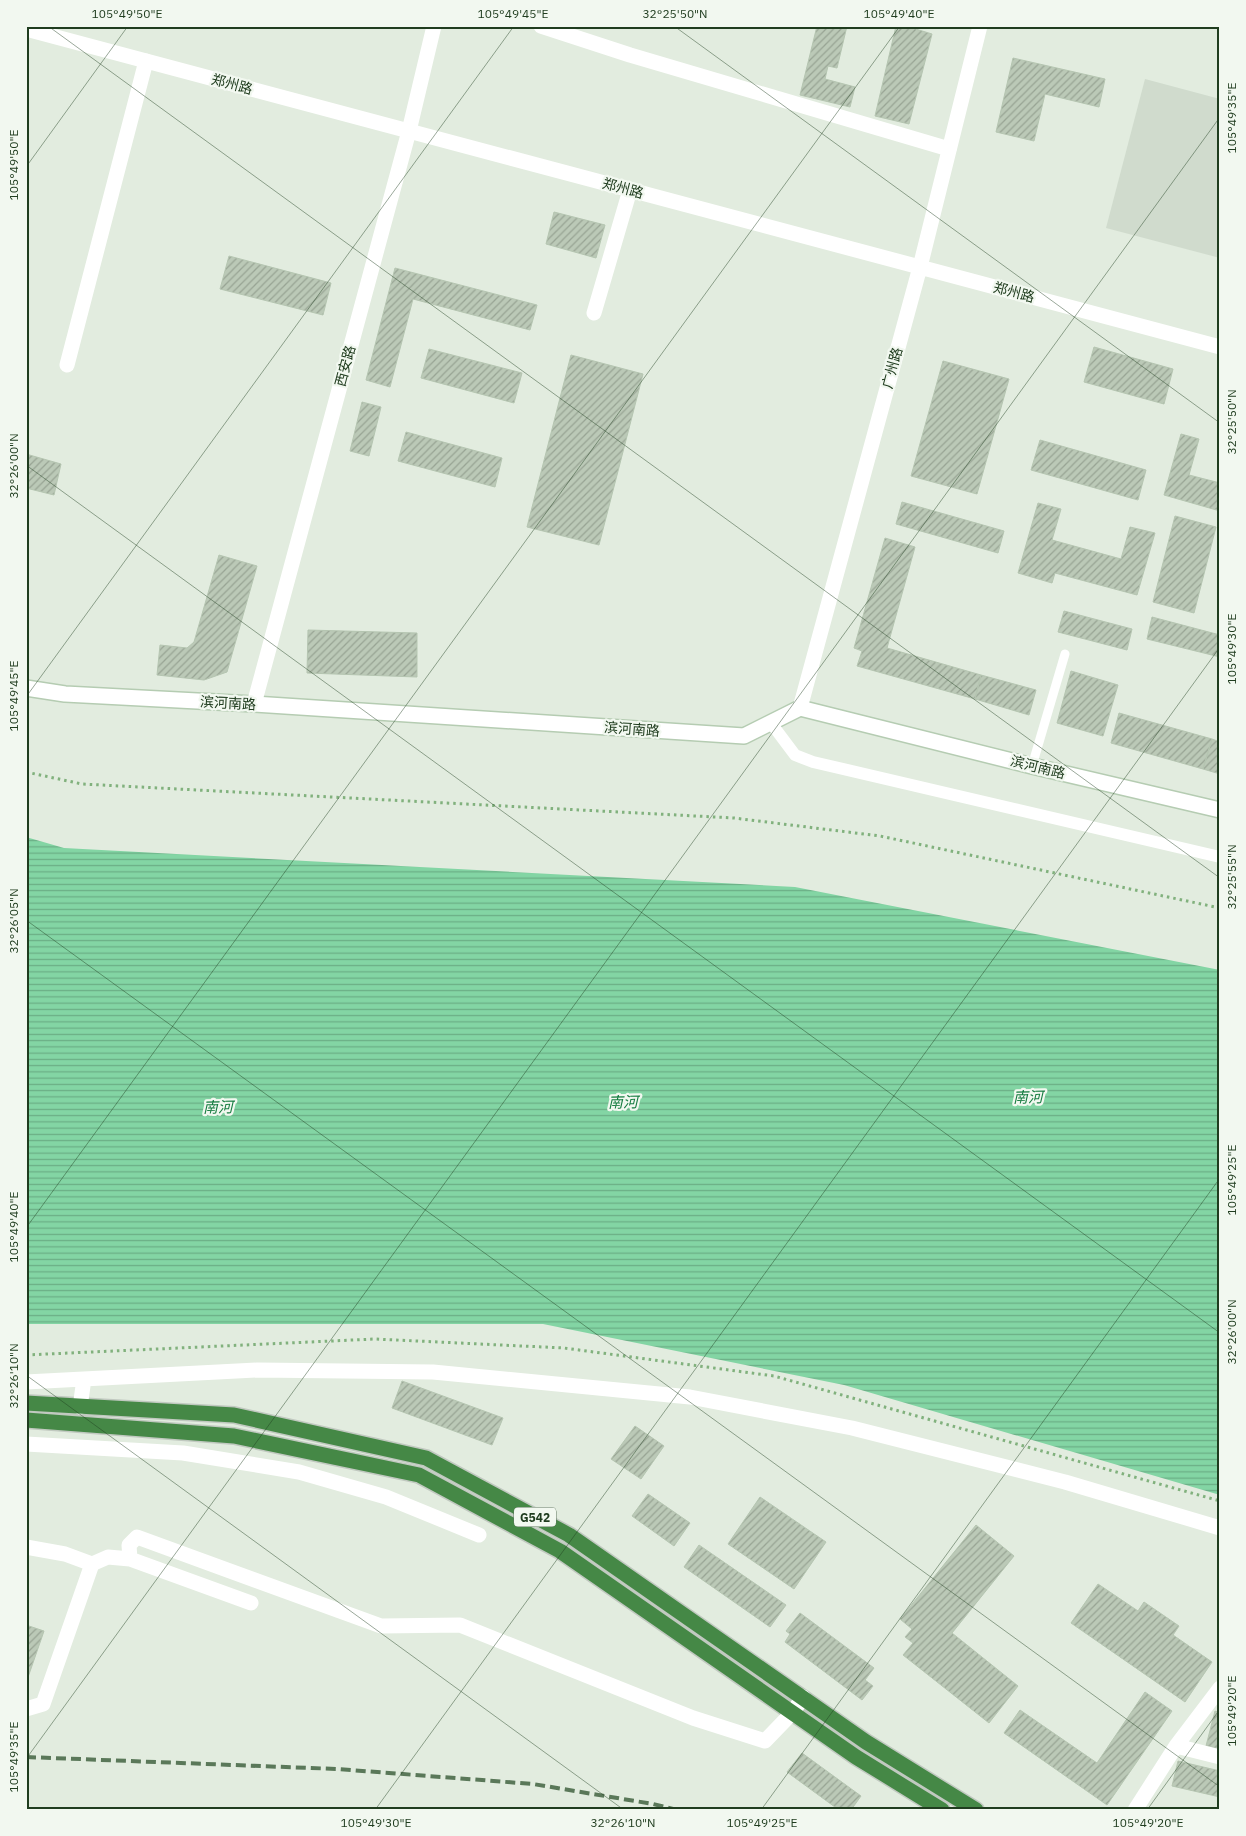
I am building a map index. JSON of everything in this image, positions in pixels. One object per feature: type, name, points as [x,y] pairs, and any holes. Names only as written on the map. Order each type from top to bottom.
[{"type":"highway","name":"G542","points":[[26,1403],[234,1415],[426,1458],[569,1536],[866,1742],[976,1810]]},
{"type":"highway","name":"G542","points":[[26,1420],[234,1436],[419,1474],[560,1551],[856,1757],[942,1810]]},
{"type":"street","name":"西安路","points":[[254,704],[409,131],[434,26]]},
{"type":"street","points":[[541,26],[630,55],[949,149]]},
{"type":"street","name":"广州路","points":[[800,708],[920,267],[980,26]]},
{"type":"street","name":"郑州路","points":[[26,30],[1220,347]]},
{"type":"street","points":[[67,365],[146,61]]},
{"type":"street","points":[[594,313],[630,190]]},
{"type":"street","name":"滨河南路","points":[[26,688],[65,694],[254,704],[744,736],[800,708],[1032,766],[1220,810]]},
{"type":"street","points":[[770,723],[795,755],[813,762],[1220,857]]},
{"type":"street","points":[[26,1382],[257,1370],[433,1372],[690,1396],[852,1428],[1066,1482],[1220,1528]]},
{"type":"street","points":[[80,1407],[84,1379]]},
{"type":"street","points":[[26,1444],[184,1453],[299,1472],[386,1497],[479,1535]]},
{"type":"street","points":[[130,1559],[128,1545],[137,1537],[381,1626],[460,1625],[693,1718],[765,1741],[793,1712],[803,1697]]},
{"type":"street","points":[[26,1548],[65,1554],[92,1564],[108,1557],[130,1559],[251,1602]]},
{"type":"street","points":[[26,1709],[42,1704],[92,1564]]},
{"type":"street","points":[[1135,1810],[1176,1746],[1220,1688]]},
{"type":"street","points":[[1176,1746],[1220,1757]]},
{"type":"lane","points":[[1032,766],[1065,654]]},
{"type":"path","points":[[26,772],[82,784],[734,818],[880,836],[1220,908]]},
{"type":"shaded area","points":[[1145,79],[1220,99],[1220,258],[1106,228]]},
{"type":"water","name":"南河","points":[[26,837],[64,848],[795,887],[1220,970],[1220,1495],[844,1385],[543,1324],[26,1324]]},
{"type":"building","points":[[817,26],[847,26],[837,68],[828,66],[825,79],[855,87],[850,107],[800,95]]},
{"type":"building","points":[[896,26],[906,26],[932,34],[909,124],[875,116]]},
{"type":"building","points":[[1013,58],[1105,79],[1099,107],[1045,94],[1034,141],[996,132]]},
{"type":"building","points":[[554,212],[605,225],[596,258],[546,244]]},
{"type":"building","points":[[229,256],[331,283],[323,315],[220,289]]},
{"type":"building","points":[[395,268],[537,305],[530,330],[413,299],[390,387],[366,380]]},
{"type":"building","points":[[1094,347],[1173,369],[1164,404],[1084,382]]},
{"type":"building","points":[[429,349],[522,373],[514,403],[421,378]]},
{"type":"building","points":[[571,355],[643,374],[599,545],[527,527]]},
{"type":"building","points":[[943,361],[1009,379],[977,494],[911,476]]},
{"type":"building","points":[[362,402],[381,407],[369,456],[350,451]]},
{"type":"building","points":[[406,432],[502,458],[495,487],[398,461]]},
{"type":"building","points":[[1181,434],[1199,439],[1189,475],[1220,483],[1220,511],[1164,495]]},
{"type":"building","points":[[1040,440],[1146,470],[1138,500],[1031,470]]},
{"type":"building","points":[[26,454],[61,464],[54,495],[26,488]]},
{"type":"building","points":[[902,502],[1004,531],[998,553],[896,524]]},
{"type":"building","points":[[1038,503],[1061,509],[1052,540],[1121,559],[1130,527],[1155,533],[1137,595],[1055,573],[1052,583],[1018,573]]},
{"type":"building","points":[[1175,516],[1216,527],[1194,613],[1153,602]]},
{"type":"building","points":[[885,538],[915,547],[887,648],[981,675],[975,699],[857,666],[862,651],[854,648]]},
{"type":"building","points":[[219,555],[257,566],[227,672],[204,680],[157,675],[160,645],[187,648],[194,642]]},
{"type":"building","points":[[1064,611],[1132,629],[1127,650],[1058,632]]},
{"type":"building","points":[[1152,617],[1220,635],[1220,657],[1147,639]]},
{"type":"building","points":[[308,630],[417,633],[417,677],[307,673]]},
{"type":"building","points":[[1071,671],[1118,685],[1103,736],[1057,723]]},
{"type":"building","points":[[981,675],[1036,690],[1029,715],[975,699]]},
{"type":"building","points":[[1119,713],[1212,739],[1203,769],[1111,743]]},
{"type":"building","points":[[1212,739],[1220,742],[1220,774],[1203,769]]},
{"type":"building","points":[[402,1381],[503,1418],[492,1445],[392,1408]]},
{"type":"building","points":[[635,1426],[664,1446],[641,1479],[611,1459]]},
{"type":"building","points":[[648,1494],[690,1523],[674,1546],[632,1516]]},
{"type":"building","points":[[760,1497],[826,1542],[794,1589],[728,1544]]},
{"type":"building","points":[[976,1525],[1014,1556],[952,1633],[1018,1686],[989,1723],[903,1655],[913,1643],[905,1637],[912,1629],[900,1619]]},
{"type":"building","points":[[699,1545],[786,1605],[770,1627],[684,1567]]},
{"type":"building","points":[[1098,1584],[1138,1611],[1144,1602],[1179,1626],[1173,1635],[1212,1662],[1185,1702],[1071,1623]]},
{"type":"building","points":[[800,1613],[874,1668],[865,1680],[873,1686],[862,1700],[785,1642],[790,1634],[786,1631]]},
{"type":"building","points":[[26,1625],[44,1631],[26,1683]]},
{"type":"building","points":[[1145,1692],[1172,1711],[1107,1805],[1004,1733],[1020,1710],[1097,1763]]},
{"type":"building","points":[[1215,1711],[1220,1713],[1220,1749],[1206,1746]]},
{"type":"building","points":[[802,1753],[861,1796],[851,1810],[839,1810],[787,1772]]},
{"type":"building","points":[[1178,1761],[1220,1771],[1220,1797],[1172,1786]]},
{"type":"railway","points":[[26,1757],[337,1769],[533,1784],[653,1804],[677,1810]]}]
